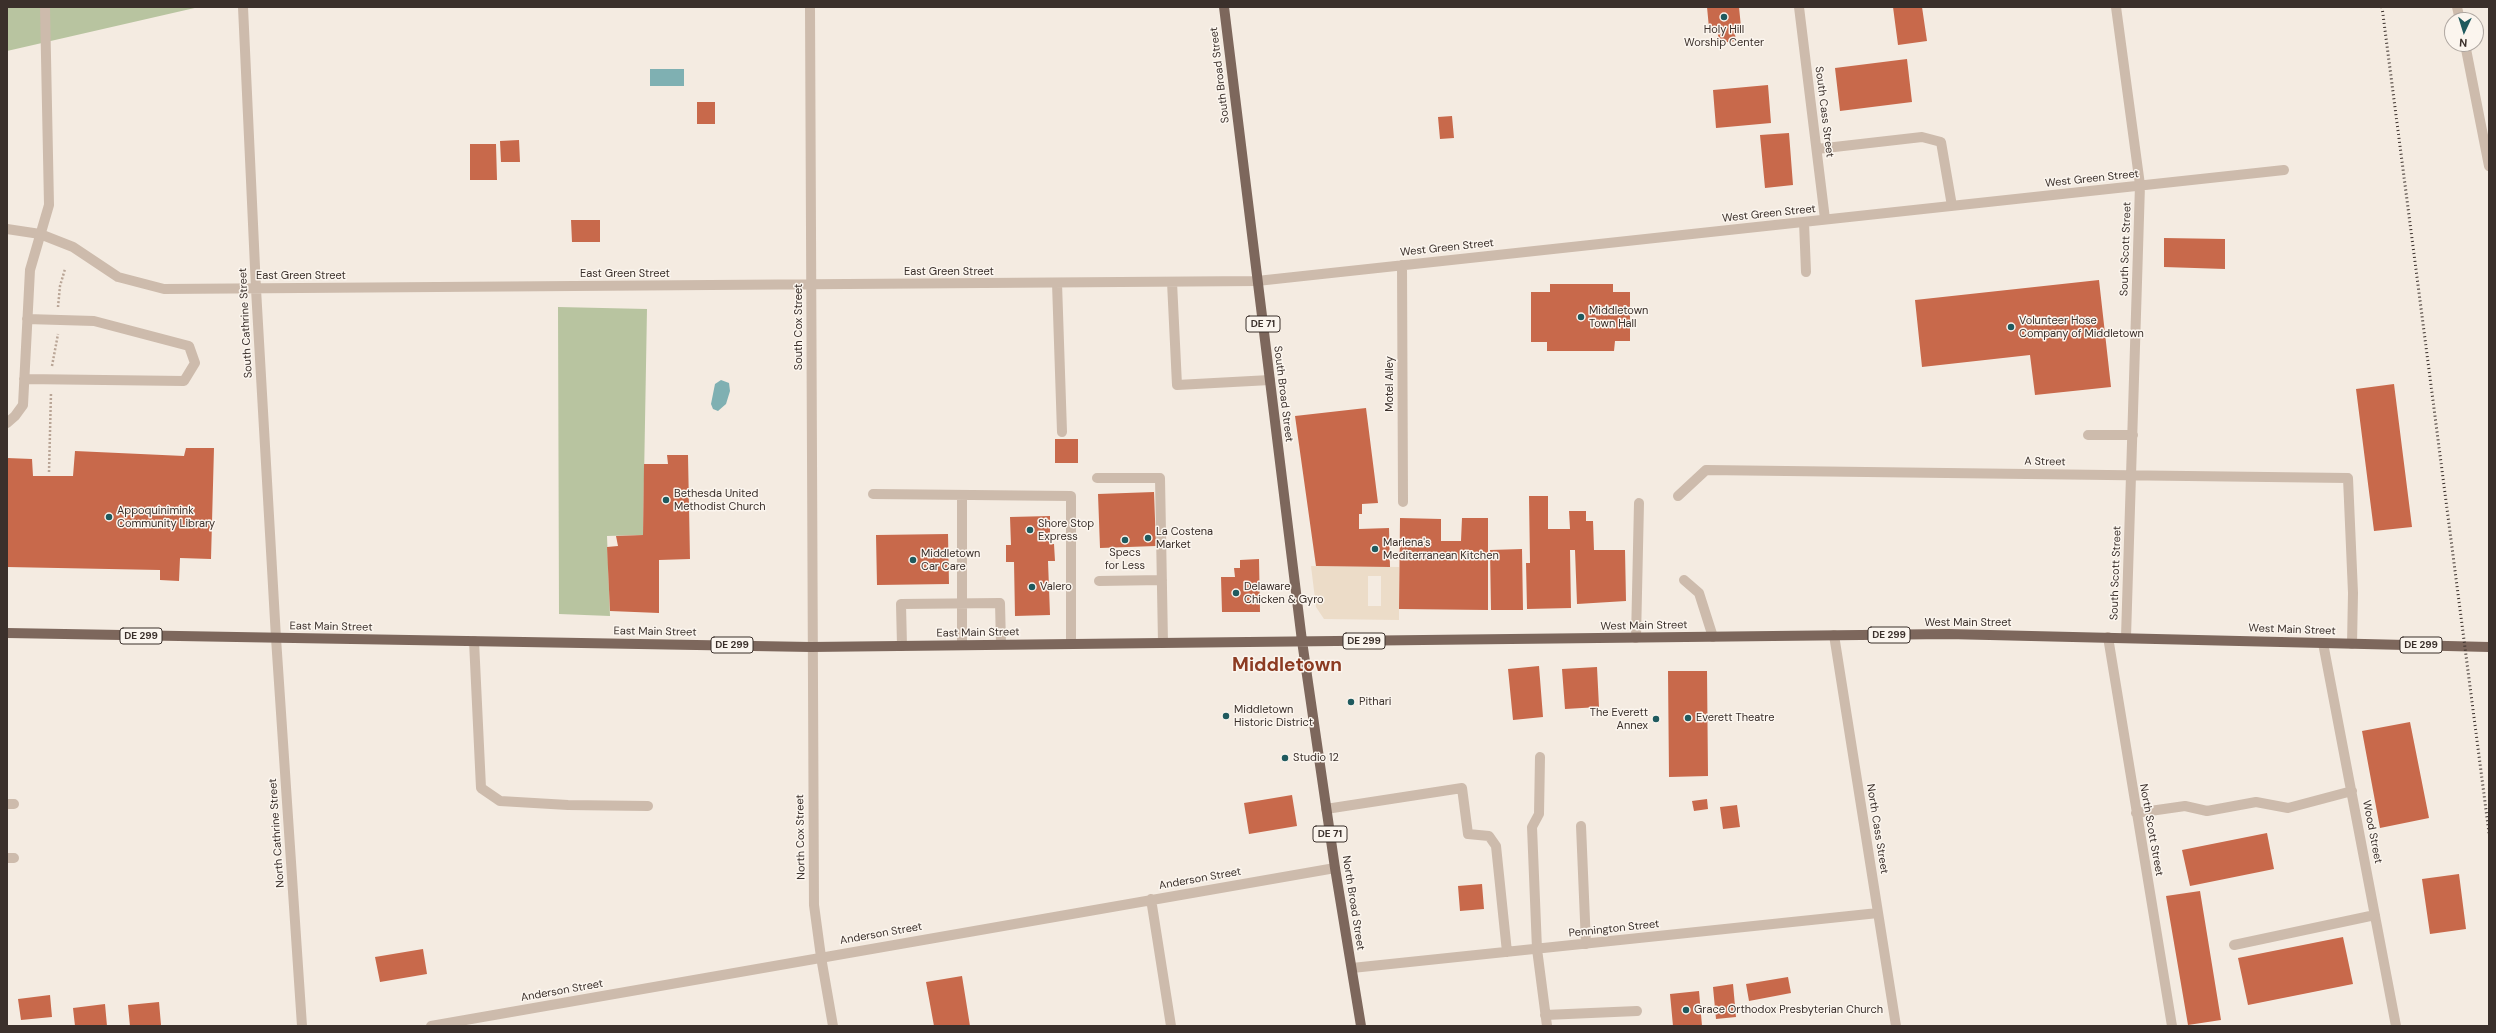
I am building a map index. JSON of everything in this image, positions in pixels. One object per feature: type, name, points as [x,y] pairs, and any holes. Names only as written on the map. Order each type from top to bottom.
[{"type":"main road","name":"South Broad Street","points":[[1224,7],[1302,641]]},
{"type":"main road","name":"East Main Street","points":[[7,633],[811,647],[1302,641]]},
{"type":"main road","name":"West Main Street","points":[[1302,641],[1834,635],[2126,637],[2489,647]]},
{"type":"main road","name":"North Broad Street","points":[[1302,641],[1335,868],[1361,1026]]},
{"type":"street","points":[[7,422],[16,416],[23,405],[30,270],[49,205],[46,7]]},
{"type":"street","name":"South Cathrine Street","points":[[243,7],[256,289],[276,638]]},
{"type":"street","name":"South Cox Street","points":[[810,7],[811,647]]},
{"type":"street","name":"South Cass Street","points":[[1799,7],[1825,220]]},
{"type":"street","name":"South Scott Street","points":[[2116,7],[2140,185],[2126,637]]},
{"type":"street","points":[[2467,52],[2489,166]]},
{"type":"street","points":[[1816,149],[1922,137],[1941,142],[1952,206]]},
{"type":"street","name":"West Green Street","points":[[1257,281],[2284,170]]},
{"type":"street","points":[[1804,222],[1806,272]]},
{"type":"street","name":"East Green Street","points":[[7,229],[40,234],[73,247],[118,277],[140,284],[164,289],[1257,281]]},
{"type":"street","name":"Motel Alley","points":[[1402,265],[1403,502]]},
{"type":"street","points":[[1172,282],[1177,385],[1270,380]]},
{"type":"street","points":[[1057,283],[1062,432]]},
{"type":"street","points":[[24,378],[184,381],[195,363],[189,346],[94,321],[27,319]]},
{"type":"street","points":[[2088,435],[2133,435]]},
{"type":"street","name":"A Street","points":[[1678,496],[1706,470],[2348,478],[2353,593],[2352,644]]},
{"type":"street","points":[[1097,478],[1160,478],[1163,642]]},
{"type":"street","points":[[873,494],[1070,496],[1071,644]]},
{"type":"street","points":[[962,495],[962,645]]},
{"type":"street","points":[[1636,638],[1639,503]]},
{"type":"street","points":[[1099,580],[1162,580]]},
{"type":"street","points":[[1684,580],[1699,593],[1713,637]]},
{"type":"street","points":[[902,646],[901,604],[1000,603],[1001,644]]},
{"type":"street","name":"North Cass Street","points":[[1834,635],[1896,1026]]},
{"type":"street","name":"North Scott Street","points":[[2108,637],[2172,1026]]},
{"type":"street","name":"North Cathrine Street","points":[[276,638],[302,1026]]},
{"type":"street","points":[[474,641],[481,788],[500,800],[568,805],[648,806]]},
{"type":"street","name":"Wood Street","points":[[2323,643],[2396,1026]]},
{"type":"street","name":"North Cox Street","points":[[811,647],[814,905],[833,1026]]},
{"type":"street","points":[[1540,757],[1539,814],[1532,827],[1537,949],[1546,1026]]},
{"type":"street","points":[[1326,809],[1462,788],[1468,834],[1489,836],[1496,846],[1508,952]]},
{"type":"street","points":[[2136,813],[2185,806],[2207,811],[2256,802],[2288,808],[2352,791]]},
{"type":"street","points":[[1581,826],[1586,944]]},
{"type":"street","name":"Anderson Street","points":[[431,1026],[1335,868]]},
{"type":"street","points":[[1151,899],[1171,1026]]},
{"type":"street","name":"Pennington Street","points":[[1352,968],[1878,913]]},
{"type":"street","points":[[2234,945],[2375,915]]},
{"type":"street","points":[[1545,1015],[1637,1011]]},
{"type":"green space","points":[[7,7],[199,7],[7,51]]},
{"type":"green space","points":[[558,307],[647,309],[643,535],[607,536],[610,616],[559,614]]},
{"type":"shaded area","points":[[1311,566],[1399,567],[1399,620],[1324,619],[1316,607]],"holes":[[[1368,576],[1381,576],[1381,606],[1368,606]]]},
{"type":"water","points":[[650,69],[684,69],[684,86],[650,86]]},
{"type":"water","points":[[721,380],[729,383],[730,391],[726,404],[718,411],[713,409],[711,404],[715,384]]},
{"type":"building","name":"Holy Hill Worship Center","points":[[1707,7],[1739,7],[1741,27],[1734,28],[1736,41],[1719,43],[1717,27],[1709,28]]},
{"type":"building","points":[[1893,7],[1922,7],[1927,41],[1898,45]]},
{"type":"building","points":[[1907,59],[1912,102],[1840,111],[1835,68]]},
{"type":"building","points":[[1768,85],[1771,123],[1716,128],[1713,90]]},
{"type":"building","points":[[697,102],[715,102],[715,124],[697,124]]},
{"type":"building","points":[[1452,116],[1454,138],[1440,139],[1438,117]]},
{"type":"building","points":[[1789,133],[1793,185],[1765,188],[1760,135]]},
{"type":"building","points":[[519,140],[520,162],[501,162],[500,141]]},
{"type":"building","points":[[470,144],[496,144],[497,180],[470,180]]},
{"type":"building","points":[[571,220],[600,220],[600,242],[572,242]]},
{"type":"building","points":[[2164,238],[2225,239],[2225,269],[2164,267]]},
{"type":"building","name":"Volunteer Hose Company of Middletown","points":[[2099,280],[2111,387],[2035,395],[2030,355],[1922,367],[1915,300]]},
{"type":"building","name":"Middletown Town Hall","points":[[1550,284],[1613,284],[1613,292],[1630,292],[1630,341],[1615,341],[1614,351],[1547,351],[1547,342],[1531,342],[1531,292],[1550,292]]},
{"type":"building","points":[[2394,384],[2412,527],[2374,531],[2356,389]]},
{"type":"building","points":[[1366,408],[1378,503],[1362,504],[1362,514],[1359,514],[1359,529],[1389,528],[1390,567],[1316,566],[1295,416]]},
{"type":"building","points":[[1055,439],[1078,439],[1078,463],[1055,463]]},
{"type":"building","name":"Appoquinimink Community Library","points":[[186,448],[214,448],[211,559],[180,558],[179,581],[160,580],[160,570],[7,567],[7,458],[32,459],[33,476],[73,476],[75,451],[184,456]]},
{"type":"building","name":"Bethesda United Methodist Church","points":[[667,455],[688,455],[690,559],[659,560],[659,613],[610,611],[607,547],[618,546],[616,536],[643,535],[644,464],[668,464]]},
{"type":"building","points":[[1154,492],[1156,546],[1100,548],[1098,494]]},
{"type":"building","points":[[1529,496],[1548,496],[1548,529],[1570,529],[1569,511],[1586,511],[1586,521],[1593,521],[1594,550],[1625,550],[1626,601],[1577,604],[1575,550],[1570,550],[1571,608],[1527,609],[1526,563],[1530,563]]},
{"type":"building","points":[[1050,516],[1050,544],[1054,544],[1055,561],[1048,561],[1050,615],[1015,616],[1014,562],[1006,562],[1006,545],[1011,545],[1010,517]]},
{"type":"building","points":[[1400,518],[1441,519],[1441,541],[1461,541],[1462,518],[1488,518],[1488,610],[1399,609]]},
{"type":"building","name":"Middletown Car Care","points":[[948,534],[949,584],[877,585],[876,535]]},
{"type":"building","points":[[1522,549],[1523,610],[1491,610],[1490,550]]},
{"type":"building","points":[[1259,559],[1260,612],[1222,612],[1221,577],[1235,577],[1234,568],[1240,568],[1240,560]]},
{"type":"building","points":[[1539,666],[1543,717],[1513,720],[1508,669]]},
{"type":"building","points":[[1597,667],[1599,707],[1565,709],[1562,669]]},
{"type":"building","name":"Everett Theatre","points":[[1668,671],[1707,671],[1708,776],[1669,777]]},
{"type":"building","points":[[2410,722],[2429,818],[2380,828],[2362,731]]},
{"type":"building","points":[[1292,795],[1297,826],[1249,834],[1244,803]]},
{"type":"building","points":[[1707,799],[1708,809],[1694,811],[1692,801]]},
{"type":"building","points":[[1737,805],[1740,827],[1723,829],[1720,807]]},
{"type":"building","points":[[2267,833],[2274,869],[2190,886],[2182,850]]},
{"type":"building","points":[[2459,874],[2466,929],[2430,934],[2422,879]]},
{"type":"building","points":[[1482,884],[1484,909],[1460,911],[1458,886]]},
{"type":"building","points":[[2200,891],[2221,1020],[2188,1025],[2166,896]]},
{"type":"building","points":[[2343,937],[2353,984],[2248,1005],[2238,958]]},
{"type":"building","points":[[423,949],[427,974],[380,982],[375,957]]},
{"type":"building","points":[[962,976],[970,1026],[934,1026],[926,982]]},
{"type":"building","points":[[1788,977],[1791,993],[1749,1001],[1746,984]]},
{"type":"building","points":[[1733,984],[1736,1017],[1716,1019],[1713,987]]},
{"type":"building","name":"Grace Orthodox Presbyterian Church","points":[[1699,991],[1702,1026],[1673,1026],[1670,994]]},
{"type":"building","points":[[50,995],[52,1017],[21,1020],[18,999]]},
{"type":"building","points":[[159,1002],[161,1025],[130,1026],[128,1005]]},
{"type":"building","points":[[105,1004],[107,1026],[75,1026],[73,1008]]},
{"type":"railway","points":[[2382,7],[2489,833]]},
{"type":"place","name":"Holy Hill Worship Center","points":[[1724,17]]},
{"type":"place","name":"Middletown Town Hall","points":[[1581,317]]},
{"type":"place","name":"Volunteer Hose Company of Middletown","points":[[2011,327]]},
{"type":"place","name":"Bethesda United Methodist Church","points":[[666,500]]},
{"type":"place","name":"Appoquinimink Community Library","points":[[109,517]]},
{"type":"place","name":"Shore Stop Express","points":[[1030,530]]},
{"type":"place","name":"La Costena Market","points":[[1148,538]]},
{"type":"place","name":"Specs for Less","points":[[1125,540]]},
{"type":"place","name":"Marlena's Mediterranean Kitchen","points":[[1375,549]]},
{"type":"place","name":"Middletown Car Care","points":[[913,560]]},
{"type":"place","name":"Valero","points":[[1032,587]]},
{"type":"place","name":"Delaware Chicken & Gyro","points":[[1236,593]]},
{"type":"place","name":"Pithari","points":[[1351,702]]},
{"type":"place","name":"Middletown Historic District","points":[[1226,716]]},
{"type":"place","name":"Everett Theatre","points":[[1688,718]]},
{"type":"place","name":"The Everett Annex","points":[[1656,719]]},
{"type":"place","name":"Studio 12","points":[[1285,758]]},
{"type":"place","name":"Grace Orthodox Presbyterian Church","points":[[1686,1010]]},
{"type":"district","name":"Middletown","points":[[1287,666]]}]
